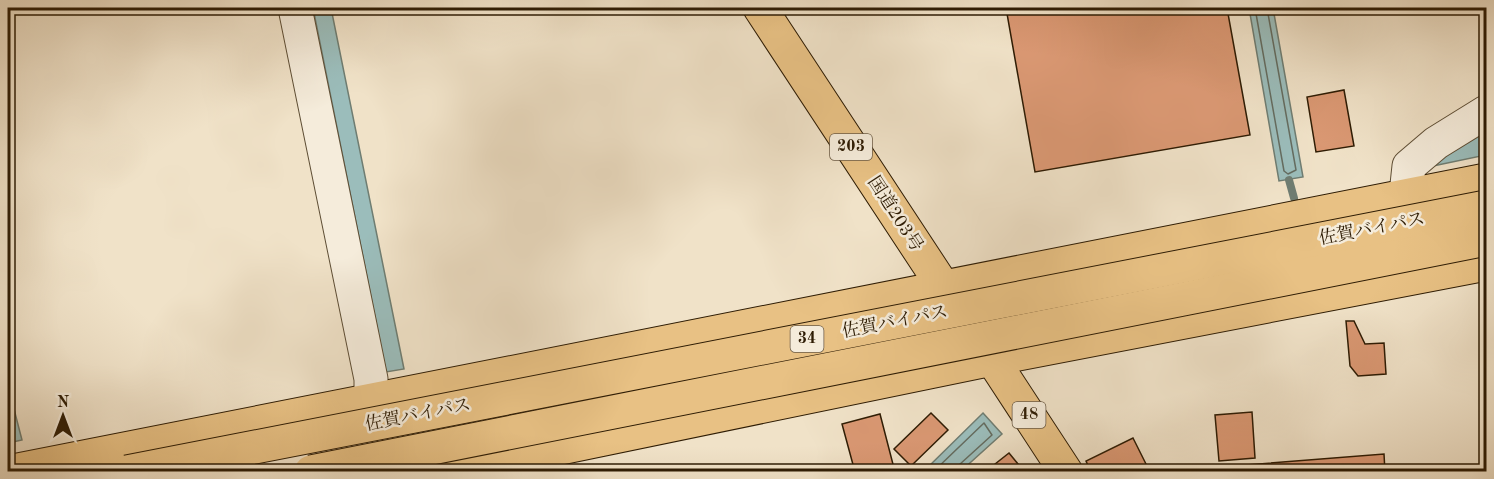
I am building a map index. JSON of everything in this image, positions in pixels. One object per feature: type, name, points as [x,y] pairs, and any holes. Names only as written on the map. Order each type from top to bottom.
[{"type":"main road","name":"国道203号","points":[[763,9],[992,359]]},
{"type":"main road","points":[[8,471],[371,402],[1406,194],[1486,180]]},
{"type":"main road","name":"佐賀バイパス","points":[[127,471],[1486,207]]},
{"type":"main road","name":"佐賀バイパス","points":[[310,471],[1486,239]]},
{"type":"main road","points":[[444,471],[992,359],[1486,264]]},
{"type":"main road","name":"48","points":[[992,359],[1066,471]]},
{"type":"street","points":[[295,8],[371,379],[371,402]]},
{"type":"street","points":[[1406,194],[1409,165],[1436,143],[1486,112]]},
{"type":"water","points":[[313,8],[331,8],[404,369],[386,372]]},
{"type":"water","points":[[1249,8],[1273,8],[1303,177],[1279,181]]},
{"type":"water","points":[[1486,124],[1486,155],[1433,166]]},
{"type":"water","points":[[8,386],[22,440],[8,443]]},
{"type":"water","points":[[983,413],[1002,434],[961,471],[924,471]]},
{"type":"building","points":[[1006,8],[1227,8],[1250,135],[1035,172]]},
{"type":"building","points":[[1344,90],[1354,146],[1316,152],[1307,97]]},
{"type":"building","points":[[1346,321],[1354,321],[1365,344],[1384,343],[1386,374],[1358,376],[1350,366]]},
{"type":"building","points":[[1252,412],[1255,458],[1219,461],[1215,415]]},
{"type":"building","points":[[931,413],[948,430],[911,466],[894,449]]},
{"type":"building","points":[[880,414],[895,472],[855,472],[842,424]]},
{"type":"building","points":[[1133,438],[1149,470],[1091,472],[1086,461]]},
{"type":"building","points":[[1009,453],[1018,464],[1009,472],[985,472]]},
{"type":"building","points":[[1384,454],[1385,472],[1220,472],[1220,467]]},
{"type":"waterway","points":[[1289,180],[1294,198]]}]
